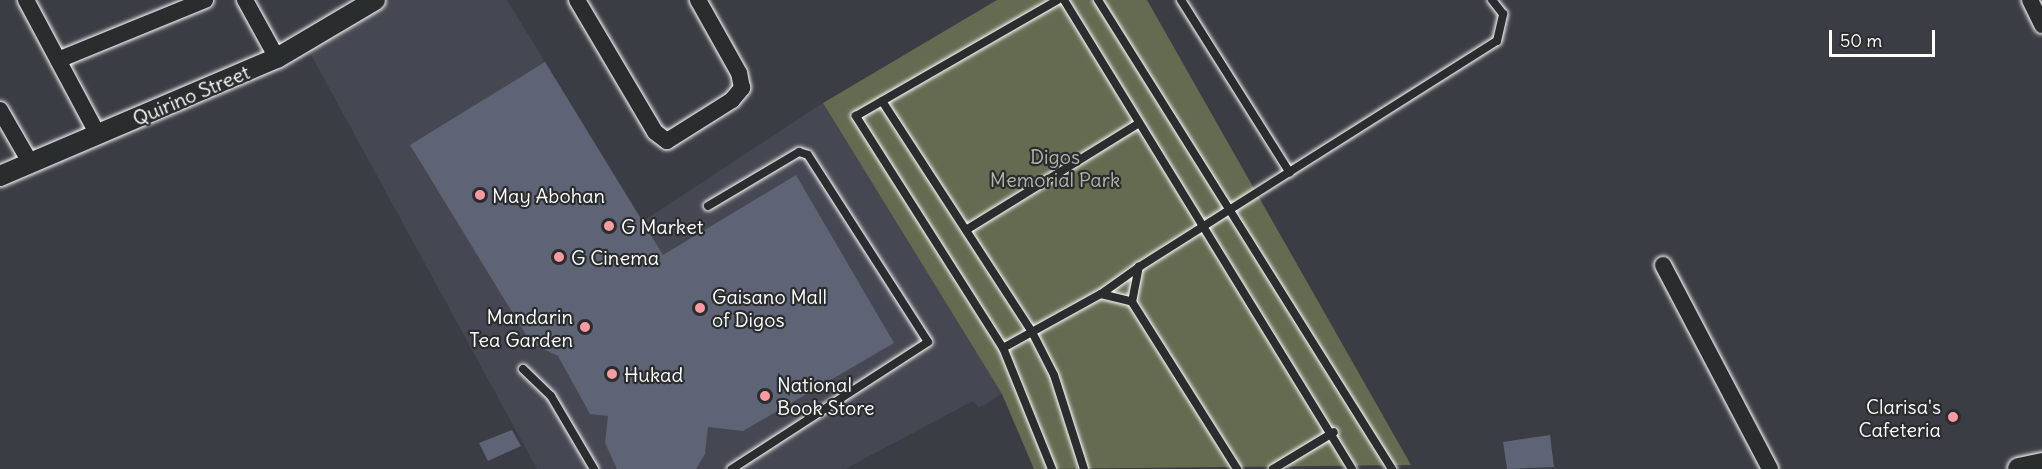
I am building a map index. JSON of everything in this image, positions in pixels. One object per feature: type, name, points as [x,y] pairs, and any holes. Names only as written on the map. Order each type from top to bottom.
[{"type":"street","points":[[26,0],[98,135]]},
{"type":"street","points":[[58,60],[205,0]]},
{"type":"street","points":[[245,0],[277,58]]},
{"type":"street","name":"Quirino Street","points":[[0,176],[277,58],[375,0]]},
{"type":"street","points":[[577,0],[655,132],[667,141],[732,100],[742,88],[739,73],[698,0]]},
{"type":"street","points":[[2030,0],[2042,25]]},
{"type":"street","points":[[0,110],[31,164]]},
{"type":"street","points":[[1663,265],[1770,469]]},
{"type":"lane","points":[[1052,469],[1004,348],[856,116],[1058,0]]},
{"type":"lane","points":[[1064,0],[1334,432],[1352,469]]},
{"type":"lane","points":[[1098,0],[1392,469]]},
{"type":"lane","points":[[1181,0],[1290,173]]},
{"type":"lane","points":[[1004,348],[1101,294],[1139,267],[1497,41],[1503,14],[1492,0]]},
{"type":"lane","points":[[882,102],[1032,332],[1054,375],[1084,469]]},
{"type":"lane","points":[[966,230],[1139,123]]},
{"type":"lane","points":[[708,206],[799,152],[808,155],[928,342],[744,466],[732,469]]},
{"type":"lane","points":[[1132,302],[1139,267]]},
{"type":"lane","points":[[1101,294],[1132,302],[1237,469]]},
{"type":"lane","points":[[523,369],[551,396],[594,469]]},
{"type":"lane","points":[[1273,469],[1334,432]]},
{"type":"shaded area","name":"Gaisano Mall of Digos","points":[[391,0],[507,0],[643,221],[823,103],[1002,394],[979,408],[973,401],[845,469],[537,469],[309,51]]},
{"type":"green space","name":"Digos Memorial Park","points":[[997,0],[1147,0],[1411,465],[1034,469],[1002,394],[823,103]]},
{"type":"building","points":[[545,62],[663,255],[796,175],[894,343],[743,431],[708,427],[705,454],[696,469],[617,469],[605,443],[608,416],[590,414],[558,356],[531,343],[410,145]]},
{"type":"building","points":[[512,430],[521,446],[488,461],[479,443]]},
{"type":"building","points":[[1550,435],[1554,467],[1507,469],[1503,442]]},
{"type":"place","name":"May Abohan","points":[[480,195]]},
{"type":"place","name":"G Market","points":[[609,226]]},
{"type":"place","name":"G Cinema","points":[[559,257]]},
{"type":"place","name":"Gaisano Mall of Digos","points":[[700,308]]},
{"type":"place","name":"Mandarin Tea Garden","points":[[585,327]]},
{"type":"place","name":"Hukad","points":[[612,374]]},
{"type":"place","name":"National Book Store","points":[[765,396]]},
{"type":"place","name":"Clarisa's Cafeteria","points":[[1953,417]]}]
